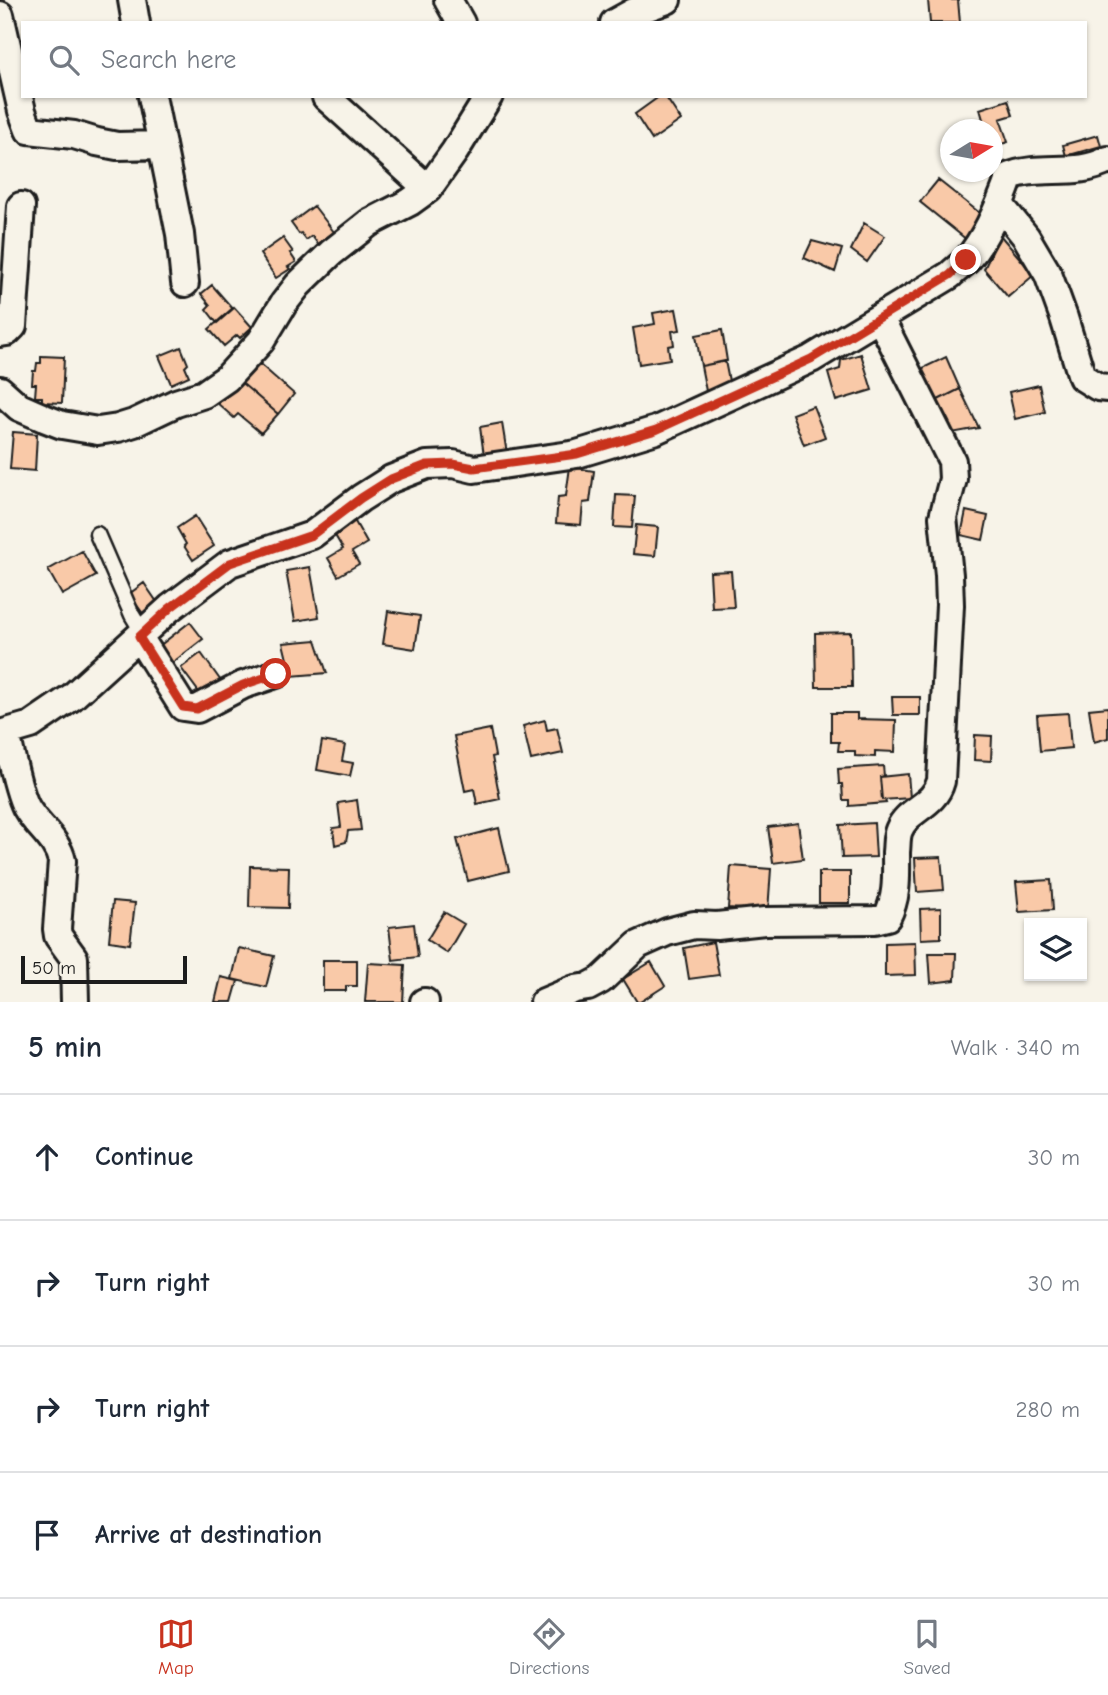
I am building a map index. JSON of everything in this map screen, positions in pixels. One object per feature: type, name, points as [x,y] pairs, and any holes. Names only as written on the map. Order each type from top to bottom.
[{"type":"street","points":[[132,0],[136,21]]},
{"type":"street","points":[[448,0],[460,21]]},
{"type":"street","points":[[618,21],[667,0]]},
{"type":"street","points":[[0,15],[29,130],[74,135],[117,146],[162,145]]},
{"type":"street","points":[[152,98],[180,234],[185,283]]},
{"type":"street","points":[[327,98],[428,189]]},
{"type":"street","points":[[0,390],[19,407],[44,418],[62,425],[97,431],[134,423],[176,403],[204,394],[227,378],[261,341],[298,285],[331,253],[369,223],[410,202],[428,189],[488,98]]},
{"type":"street","points":[[75,1002],[74,958],[58,936],[57,929],[62,861],[60,852],[55,842],[27,810],[3,733],[31,725],[72,697],[170,608],[230,563],[312,535],[391,479],[427,465],[453,464],[474,468],[577,454],[656,430],[811,359],[950,275],[966,260],[981,239],[1000,205],[1010,176],[1020,172],[1080,169],[1108,160]]},
{"type":"street","points":[[1000,205],[1026,237],[1048,274],[1082,377],[1098,387],[1108,388]]},
{"type":"street","points":[[0,333],[7,332],[13,326],[21,206]]},
{"type":"street","points":[[544,1002],[601,980],[638,945],[667,932],[694,925],[875,920],[887,917],[895,891],[897,835],[902,823],[934,797],[941,781],[950,605],[950,575],[943,517],[953,479],[952,461],[880,318]]},
{"type":"street","points":[[141,635],[183,707],[197,709],[243,685],[276,674]]},
{"type":"lane","points":[[97,534],[141,635]]},
{"type":"building","points":[[928,0],[958,0],[960,21],[930,21]]},
{"type":"building","points":[[657,98],[666,98],[681,120],[652,140],[635,114]]},
{"type":"building","points":[[1008,100],[1013,115],[1000,119],[983,119],[980,109]]},
{"type":"building","points":[[1003,128],[1008,142],[1003,144]]},
{"type":"building","points":[[1098,135],[1101,146],[1066,156],[1063,145]]},
{"type":"building","points":[[938,180],[981,214],[967,240],[920,202]]},
{"type":"building","points":[[314,206],[334,232],[318,244],[312,236],[306,240],[291,223]]},
{"type":"building","points":[[864,223],[885,236],[867,262],[851,250]]},
{"type":"building","points":[[1000,235],[1034,275],[1008,297],[984,269]]},
{"type":"building","points":[[283,238],[293,252],[290,253],[296,262],[276,278],[260,254]]},
{"type":"building","points":[[812,241],[842,249],[835,272],[804,258]]},
{"type":"building","points":[[212,285],[233,309],[217,323],[206,309],[210,305],[201,294]]},
{"type":"building","points":[[234,307],[252,327],[240,338],[237,335],[224,346],[209,329]]},
{"type":"building","points":[[676,309],[680,330],[672,331],[674,345],[668,346],[670,359],[639,364],[633,328],[655,324],[653,313]]},
{"type":"building","points":[[722,330],[727,361],[701,366],[696,335]]},
{"type":"building","points":[[181,347],[188,364],[185,367],[189,376],[171,384],[159,356]]},
{"type":"building","points":[[861,354],[872,390],[836,401],[828,373],[840,369],[841,360]]},
{"type":"building","points":[[41,356],[64,357],[62,403],[42,402],[42,397],[35,397],[33,371],[36,371],[37,363],[41,363]]},
{"type":"building","points":[[946,357],[960,389],[936,401],[919,370]]},
{"type":"building","points":[[254,359],[294,394],[278,414],[237,379]]},
{"type":"building","points":[[725,361],[731,391],[707,396],[701,366]]},
{"type":"building","points":[[237,379],[278,414],[261,433],[238,414],[234,418],[217,403]]},
{"type":"building","points":[[1039,385],[1045,412],[1015,419],[1009,392]]},
{"type":"building","points":[[960,389],[979,428],[952,433],[936,401]]},
{"type":"building","points":[[813,406],[825,437],[804,445],[792,414]]},
{"type":"building","points":[[502,423],[508,460],[485,463],[480,427]]},
{"type":"building","points":[[13,432],[37,434],[35,471],[10,469]]},
{"type":"building","points":[[570,467],[594,471],[590,502],[583,503],[581,525],[556,523],[558,497],[566,496]]},
{"type":"building","points":[[616,495],[635,496],[632,528],[614,527]]},
{"type":"building","points":[[966,511],[988,516],[983,540],[961,535]]},
{"type":"building","points":[[195,516],[214,546],[193,560],[177,528]]},
{"type":"building","points":[[354,520],[367,543],[352,552],[359,564],[338,576],[328,558],[343,549],[333,532]]},
{"type":"building","points":[[636,525],[658,527],[655,556],[633,554]]},
{"type":"building","points":[[82,551],[96,576],[62,595],[48,570]]},
{"type":"building","points":[[310,567],[319,617],[295,621],[286,571]]},
{"type":"building","points":[[731,571],[734,607],[712,608],[710,572]]},
{"type":"building","points":[[144,583],[159,605],[144,615],[129,594]]},
{"type":"building","points":[[388,611],[420,616],[415,649],[383,644]]},
{"type":"building","points":[[190,622],[203,639],[172,663],[158,647]]},
{"type":"building","points":[[851,632],[852,687],[816,687],[815,633]]},
{"type":"building","points":[[316,640],[327,673],[291,676],[283,643]]},
{"type":"building","points":[[201,653],[223,684],[204,699],[181,668]]},
{"type":"building","points":[[892,697],[920,697],[920,715],[893,715]]},
{"type":"building","points":[[1108,707],[1108,738],[1094,742],[1089,709]]},
{"type":"building","points":[[831,713],[857,713],[857,719],[896,720],[895,752],[875,751],[875,757],[855,756],[855,751],[838,751],[839,742],[831,742]]},
{"type":"building","points":[[1068,713],[1071,748],[1040,751],[1037,715]]},
{"type":"building","points":[[545,720],[547,730],[557,728],[563,753],[531,760],[523,726]]},
{"type":"building","points":[[490,729],[500,799],[477,804],[474,789],[465,791],[454,736]]},
{"type":"building","points":[[975,735],[992,736],[991,761],[974,760]]},
{"type":"building","points":[[322,741],[345,745],[342,761],[353,763],[350,776],[317,770]]},
{"type":"building","points":[[883,766],[884,776],[880,777],[882,800],[886,803],[849,806],[849,800],[843,800],[838,769]]},
{"type":"building","points":[[908,774],[910,798],[882,800],[880,777]]},
{"type":"building","points":[[357,800],[361,830],[348,831],[346,842],[335,845],[333,828],[341,827],[338,803]]},
{"type":"building","points":[[798,823],[803,859],[773,863],[768,827]]},
{"type":"building","points":[[874,823],[876,857],[842,858],[840,825]]},
{"type":"building","points":[[499,828],[509,871],[468,881],[457,839]]},
{"type":"building","points":[[941,857],[944,890],[917,892],[915,858]]},
{"type":"building","points":[[250,866],[289,867],[288,908],[249,907]]},
{"type":"building","points":[[731,866],[771,869],[768,911],[728,908]]},
{"type":"building","points":[[819,872],[850,872],[850,903],[819,903]]},
{"type":"building","points":[[1051,880],[1053,910],[1019,912],[1016,882]]},
{"type":"building","points":[[113,901],[135,903],[130,944],[109,941]]},
{"type":"building","points":[[941,908],[941,938],[921,939],[920,909]]},
{"type":"building","points":[[444,912],[464,924],[447,953],[427,940]]},
{"type":"building","points":[[414,924],[418,957],[393,960],[389,927]]},
{"type":"building","points":[[713,942],[719,975],[689,979],[684,948]]},
{"type":"building","points":[[915,942],[916,975],[885,976],[885,943]]},
{"type":"building","points":[[239,948],[274,956],[266,987],[232,979]]},
{"type":"building","points":[[929,953],[956,953],[955,980],[931,983]]},
{"type":"building","points":[[323,960],[357,960],[357,986],[346,986],[346,991],[323,991]]},
{"type":"building","points":[[651,962],[665,986],[637,1002],[623,979]]},
{"type":"building","points":[[368,963],[405,965],[403,1002],[365,1002]]},
{"type":"building","points":[[221,977],[238,981],[232,1002],[215,1002]]},
{"type":"route","points":[[276,674],[243,685],[197,709],[183,707],[139,637],[170,608],[230,563],[312,535],[391,479],[427,465],[453,464],[474,468],[577,454],[656,430],[811,359],[950,275],[966,260]]}]
